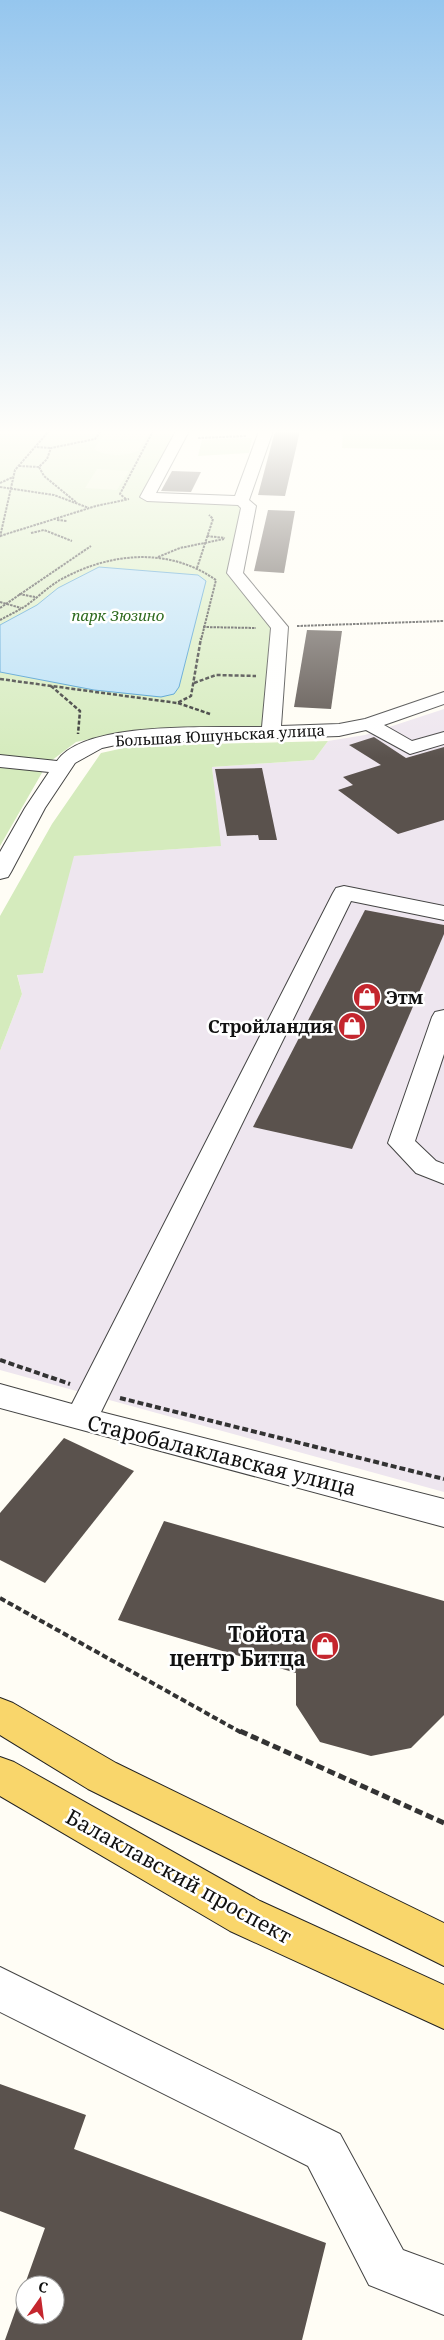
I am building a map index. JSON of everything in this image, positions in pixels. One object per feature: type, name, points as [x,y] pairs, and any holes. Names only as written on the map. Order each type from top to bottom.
[{"type":"main road","points":[[0,1715],[102,1776],[444,1945]]},
{"type":"main road","name":"Балаклавский проспект","points":[[0,1775],[245,1916],[444,2007]]},
{"type":"street","points":[[242,540],[235,573],[280,627],[271,732]]},
{"type":"street","name":"Большая Юшуньская улица","points":[[0,872],[35,808],[68,759],[96,743],[125,737],[339,730],[369,724],[444,698]]},
{"type":"street","points":[[369,724],[410,748],[444,738]]},
{"type":"street","points":[[0,762],[62,768]]},
{"type":"street","points":[[88,1406],[344,893],[444,913]]},
{"type":"street","points":[[444,1017],[401,1143],[426,1167],[444,1175]]},
{"type":"street","name":"Старобалаклавская улица","points":[[0,1396],[88,1406],[444,1513]]},
{"type":"street","points":[[0,1989],[324,2150],[386,2268],[444,2290]]},
{"type":"path","points":[[157,558],[180,548],[205,543],[197,568]]},
{"type":"path","points":[[0,608],[91,546]]},
{"type":"path","points":[[0,620],[22,608],[63,578],[93,565],[124,558],[157,558],[184,562],[216,580],[203,627],[192,696],[177,703],[0,679]]},
{"type":"path","points":[[19,594],[36,597]]},
{"type":"path","points":[[0,602],[22,608]]},
{"type":"path","points":[[0,615],[7,617]]},
{"type":"path","points":[[203,627],[280,627],[444,621]]},
{"type":"path","points":[[194,683],[216,675],[276,676]]},
{"type":"path","points":[[50,686],[80,712],[78,736]]},
{"type":"path","points":[[0,1360],[88,1406],[444,1479]]},
{"type":"path","points":[[0,1598],[248,1736],[444,1823]]},
{"type":"shaded area","points":[[444,709],[444,1492],[0,1370],[0,1051],[22,994],[17,974],[43,973],[73,856],[220,846],[212,767],[314,760],[328,741],[365,735]]},
{"type":"green space","name":"парк Зюзино","points":[[0,540],[241,540],[233,576],[273,627],[264,726],[122,732],[76,742],[47,764],[0,846]]},
{"type":"green space","points":[[328,741],[314,760],[212,767],[221,846],[74,856],[43,973],[17,975],[22,994],[0,1051],[0,916],[52,824],[101,753],[133,746]]},
{"type":"water","points":[[99,567],[198,575],[206,581],[179,687],[174,694],[161,697],[94,690],[0,672],[0,625],[37,605],[58,588]]},
{"type":"building","points":[[261,540],[290,540],[284,573],[254,571]]},
{"type":"building","points":[[307,630],[342,631],[331,709],[294,707]]},
{"type":"building","points":[[374,737],[406,758],[444,747],[444,820],[398,834],[338,790],[353,785],[343,777],[381,765],[349,745]]},
{"type":"building","points":[[262,768],[277,840],[259,840],[258,835],[227,836],[215,769]]},
{"type":"building","points":[[365,910],[444,925],[444,934],[352,1149],[253,1127]]},
{"type":"building","points":[[64,1438],[134,1471],[45,1583],[0,1560],[0,1513]]},
{"type":"building","name":"Тойота центр Битца","points":[[164,1521],[444,1601],[444,1715],[411,1748],[371,1756],[320,1742],[296,1705],[296,1673],[118,1620]]},
{"type":"building","points":[[0,2084],[86,2115],[74,2149],[326,2243],[302,2340],[5,2340],[15,2312],[15,2325],[65,2325],[65,2275],[28,2275],[45,2228],[0,2211]]},
{"type":"place","name":"Этм","points":[[367,997]]},
{"type":"place","name":"Стройландия","points":[[352,1026]]},
{"type":"place","name":"Тойота центр Битца","points":[[325,1646]]}]
